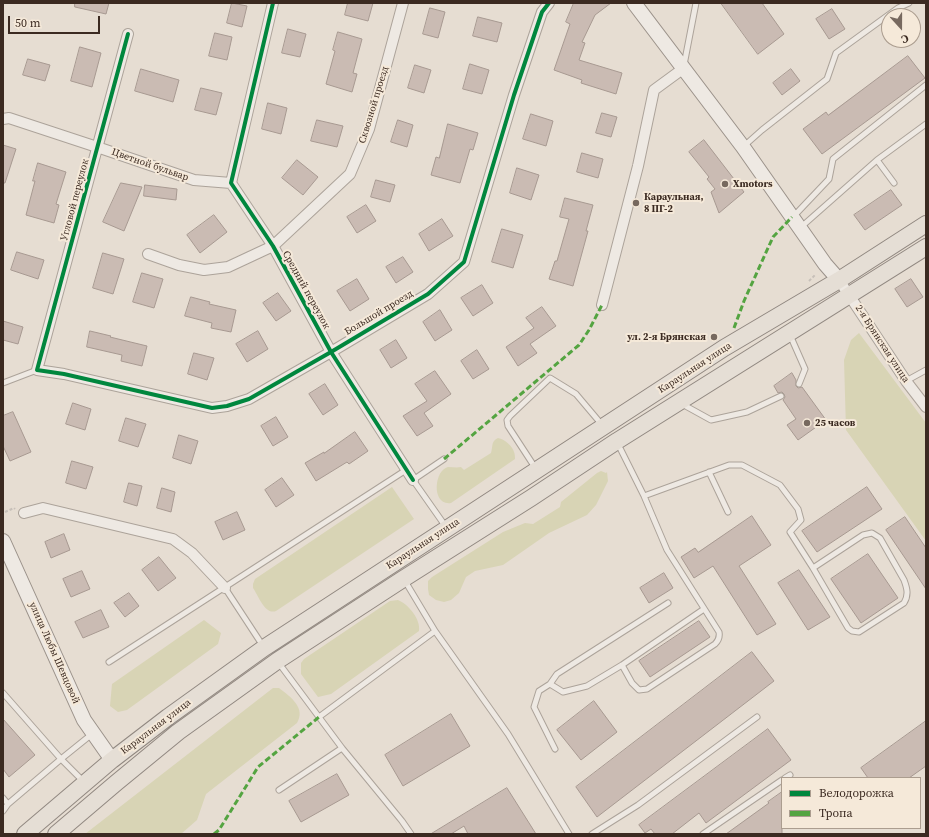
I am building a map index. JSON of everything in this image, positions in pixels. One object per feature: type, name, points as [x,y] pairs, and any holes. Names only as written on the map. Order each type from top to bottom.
[{"type":"main road","points":[[839,280],[926,224]]},
{"type":"main road","name":"2-я Брянская улица","points":[[850,294],[926,247]]},
{"type":"main road","name":"Караульная улица","points":[[25,834],[112,760],[168,717],[264,648],[724,348],[839,280]]},
{"type":"main road","name":"Караульная улица","points":[[56,834],[178,732],[277,661],[403,579],[532,498],[617,441],[850,294]]},
{"type":"street","points":[[231,183],[273,3]]},
{"type":"street","name":"Сквозной проезд","points":[[272,246],[350,174],[369,129],[403,3]]},
{"type":"street","name":"Большой проезд","points":[[37,370],[64,374],[212,408],[227,406],[249,399],[428,294],[464,262],[514,95],[542,12],[550,3]]},
{"type":"street","points":[[634,3],[743,147],[825,264],[850,294]]},
{"type":"street","name":"Угловой переулок","points":[[37,370],[128,34]]},
{"type":"street","points":[[602,305],[638,166],[654,90],[684,68]]},
{"type":"street","name":"Цветной бульвар","points":[[3,119],[9,118],[194,180],[231,183]]},
{"type":"street","name":"Средний переулок","points":[[231,183],[272,246],[331,352],[406,470]]},
{"type":"street","points":[[148,254],[179,265],[204,270],[228,267],[272,246]]},
{"type":"street","name":"2-я Брянская улица","points":[[850,294],[906,381],[926,407]]},
{"type":"street","points":[[24,513],[43,508],[173,539],[192,553],[225,588]]},
{"type":"street","name":"улица Любы Шевцовой","points":[[3,541],[84,720],[112,760]]},
{"type":"lane","points":[[684,68],[696,3]]},
{"type":"lane","points":[[743,147],[762,130],[827,79],[836,53],[898,8],[909,3]]},
{"type":"lane","points":[[796,223],[829,180],[833,159],[926,85]]},
{"type":"lane","points":[[796,223],[926,124]]},
{"type":"lane","points":[[877,160],[894,183]]},
{"type":"lane","points":[[788,333],[805,369],[799,384]]},
{"type":"lane","points":[[3,383],[37,370]]},
{"type":"lane","points":[[906,381],[926,370]]},
{"type":"lane","points":[[536,470],[508,426],[507,420],[550,378],[576,394],[603,426]]},
{"type":"lane","points":[[679,402],[711,420],[747,412],[781,396]]},
{"type":"lane","points":[[617,441],[644,496],[667,550],[719,632],[719,640],[715,644],[647,688],[639,690],[632,683],[622,665]]},
{"type":"lane","points":[[413,480],[444,460]]},
{"type":"lane","points":[[644,496],[729,465],[742,465],[780,485],[798,510],[801,520],[790,532],[848,628],[852,631],[859,632],[904,603],[907,598],[907,587],[904,580],[880,538],[872,533],[863,535],[812,568]]},
{"type":"lane","points":[[109,662],[406,470],[447,528]]},
{"type":"lane","points":[[709,472],[728,512]]},
{"type":"lane","points":[[403,579],[435,631],[508,734],[569,834]]},
{"type":"lane","points":[[225,588],[264,648]]},
{"type":"lane","points":[[555,749],[534,707],[540,692],[550,684],[557,674],[668,603]]},
{"type":"lane","points":[[550,684],[563,692],[587,686],[622,665],[704,609]]},
{"type":"lane","points":[[319,717],[435,631]]},
{"type":"lane","points":[[277,661],[342,748],[402,820],[411,834]]},
{"type":"lane","points":[[3,693],[61,759],[85,783]]},
{"type":"lane","points":[[592,834],[638,805],[757,717]]},
{"type":"lane","points":[[3,811],[8,804],[93,733]]},
{"type":"lane","points":[[279,790],[342,748]]},
{"type":"lane","points":[[703,834],[781,781]]},
{"type":"lane","points":[[3,798],[8,804]]},
{"type":"path","points":[[5,512],[14,508]]},
{"type":"shaded area","points":[[859,333],[926,423],[926,541],[846,430],[844,360],[851,340]]},
{"type":"shaded area","points":[[498,438],[505,441],[512,448],[515,459],[451,503],[440,499],[437,487],[440,474],[443,470],[448,467],[461,467],[464,470],[491,453],[493,442]]},
{"type":"shaded area","points":[[601,471],[607,472],[608,481],[596,505],[587,515],[549,533],[503,565],[475,571],[466,577],[459,593],[451,600],[444,602],[436,600],[429,595],[428,581],[432,577],[503,532],[525,523],[533,524],[560,507],[561,502]]},
{"type":"shaded area","points":[[392,487],[414,519],[276,611],[272,612],[265,608],[253,588],[255,579]]},
{"type":"shaded area","points":[[398,600],[410,608],[413,612],[418,622],[419,631],[331,694],[318,697],[301,674],[301,663],[304,659],[390,601]]},
{"type":"shaded area","points":[[204,620],[221,633],[218,644],[127,710],[118,712],[110,706],[112,684]]},
{"type":"shaded area","points":[[273,688],[279,688],[296,703],[300,712],[297,723],[206,794],[197,820],[181,834],[85,834]]},
{"type":"building","points":[[75,3],[109,3],[106,14],[75,7]]},
{"type":"building","points":[[232,3],[247,6],[242,27],[227,23]]},
{"type":"building","points":[[348,3],[373,3],[368,21],[345,15]]},
{"type":"building","points":[[574,3],[611,3],[595,15],[582,42],[585,43],[579,60],[622,73],[616,94],[581,83],[582,80],[554,70],[570,24],[566,22]]},
{"type":"building","points":[[721,3],[762,3],[784,34],[758,54]]},
{"type":"building","points":[[430,8],[445,12],[438,38],[423,34]]},
{"type":"building","points":[[832,9],[845,29],[829,39],[816,19]]},
{"type":"building","points":[[478,17],[502,23],[497,42],[473,36]]},
{"type":"building","points":[[288,29],[306,34],[300,57],[282,53]]},
{"type":"building","points":[[338,32],[362,39],[353,73],[357,74],[352,92],[326,84],[335,51],[333,50]]},
{"type":"building","points":[[215,33],[232,37],[227,60],[209,56]]},
{"type":"building","points":[[80,47],[101,53],[92,87],[71,81]]},
{"type":"building","points":[[908,56],[925,78],[822,154],[803,129],[826,112],[828,115]]},
{"type":"building","points":[[28,59],[50,65],[45,81],[23,75]]},
{"type":"building","points":[[470,64],[489,70],[482,94],[463,89]]},
{"type":"building","points":[[415,65],[431,70],[424,93],[408,88]]},
{"type":"building","points":[[141,69],[179,80],[173,102],[135,91]]},
{"type":"building","points":[[791,69],[800,81],[782,95],[773,83]]},
{"type":"building","points":[[201,88],[222,93],[216,115],[195,110]]},
{"type":"building","points":[[268,103],[287,108],[281,134],[262,129]]},
{"type":"building","points":[[602,113],[617,117],[611,137],[596,133]]},
{"type":"building","points":[[531,114],[553,121],[546,146],[523,139]]},
{"type":"building","points":[[317,120],[343,126],[337,147],[311,141]]},
{"type":"building","points":[[398,120],[413,125],[407,147],[391,142]]},
{"type":"building","points":[[448,124],[478,133],[473,150],[470,149],[460,183],[431,175],[436,157],[439,158]]},
{"type":"building","name":"Xmotors","points":[[704,140],[744,192],[719,213],[711,192],[715,189],[707,179],[709,177],[689,152]]},
{"type":"building","points":[[3,145],[16,149],[5,183],[3,183]]},
{"type":"building","points":[[582,153],[603,159],[598,178],[577,172]]},
{"type":"building","points":[[297,160],[318,177],[303,195],[282,178]]},
{"type":"building","points":[[38,163],[66,172],[56,204],[59,205],[54,223],[26,215]]},
{"type":"building","points":[[517,168],[539,175],[531,200],[510,193]]},
{"type":"building","points":[[376,180],[395,185],[390,202],[371,197]]},
{"type":"building","points":[[121,183],[142,187],[124,231],[103,222]]},
{"type":"building","points":[[145,185],[177,189],[176,200],[144,196]]},
{"type":"building","points":[[891,190],[902,205],[865,230],[854,215]]},
{"type":"building","points":[[565,198],[593,205],[586,231],[588,231],[573,286],[549,279],[555,261],[557,261],[569,219],[560,217]]},
{"type":"building","points":[[366,205],[376,221],[357,233],[347,217]]},
{"type":"building","points":[[214,215],[227,232],[200,253],[187,235]]},
{"type":"building","points":[[442,219],[453,236],[429,251],[419,234]]},
{"type":"building","points":[[502,229],[523,235],[513,268],[492,262]]},
{"type":"building","points":[[17,252],[44,260],[38,279],[11,270]]},
{"type":"building","points":[[103,253],[124,259],[113,294],[93,288]]},
{"type":"building","points":[[403,257],[413,272],[396,283],[386,267]]},
{"type":"building","points":[[142,273],[163,279],[154,308],[133,302]]},
{"type":"building","points":[[357,279],[369,299],[350,311],[337,291]]},
{"type":"building","points":[[911,279],[923,297],[907,307],[895,289]]},
{"type":"building","points":[[482,285],[493,303],[473,316],[461,298]]},
{"type":"building","points":[[278,293],[291,311],[276,321],[263,303]]},
{"type":"building","points":[[191,297],[210,302],[209,304],[236,310],[231,332],[211,328],[212,323],[185,316]]},
{"type":"building","points":[[542,307],[556,326],[530,344],[537,353],[518,366],[506,347],[534,328],[526,318]]},
{"type":"building","points":[[440,310],[452,330],[435,341],[423,322]]},
{"type":"building","points":[[3,321],[23,327],[18,344],[3,340]]},
{"type":"building","points":[[90,331],[147,346],[142,366],[121,361],[122,355],[87,347]]},
{"type":"building","points":[[258,331],[268,349],[247,362],[236,344]]},
{"type":"building","points":[[396,340],[407,358],[391,368],[380,350]]},
{"type":"building","points":[[477,350],[489,369],[473,379],[461,361]]},
{"type":"building","points":[[194,353],[214,358],[207,380],[188,374]]},
{"type":"building","points":[[435,371],[451,394],[424,413],[433,426],[417,436],[403,416],[427,401],[415,384]]},
{"type":"building","points":[[792,373],[796,380],[796,386],[798,388],[802,387],[826,420],[798,440],[787,425],[796,419],[783,400],[785,397],[784,394],[782,392],[778,393],[774,386]]},
{"type":"building","points":[[325,384],[338,405],[323,415],[309,394]]},
{"type":"building","points":[[73,403],[91,409],[85,430],[66,424]]},
{"type":"building","points":[[13,412],[31,452],[10,461],[3,446],[3,416]]},
{"type":"building","points":[[276,417],[288,437],[273,446],[261,426]]},
{"type":"building","points":[[126,418],[146,424],[138,447],[119,441]]},
{"type":"building","points":[[355,432],[368,451],[349,464],[347,462],[316,481],[305,463],[324,453]]},
{"type":"building","points":[[179,435],[198,441],[191,464],[173,458]]},
{"type":"building","points":[[72,461],[93,467],[86,489],[66,483]]},
{"type":"building","points":[[282,478],[294,495],[276,507],[265,490]]},
{"type":"building","points":[[129,483],[142,486],[137,506],[124,502]]},
{"type":"building","points":[[867,487],[882,509],[817,552],[802,531]]},
{"type":"building","points":[[162,488],[175,492],[171,512],[157,508]]},
{"type":"building","points":[[237,512],[245,530],[223,540],[215,522]]},
{"type":"building","points":[[752,516],[771,545],[739,566],[776,624],[757,635],[713,566],[694,578],[681,557],[695,548],[698,552]]},
{"type":"building","points":[[905,517],[926,548],[926,589],[886,530]]},
{"type":"building","points":[[64,534],[70,550],[51,558],[45,542]]},
{"type":"building","points":[[868,554],[898,598],[861,623],[831,579]]},
{"type":"building","points":[[159,557],[176,578],[158,591],[142,570]]},
{"type":"building","points":[[799,570],[830,617],[808,630],[778,583]]},
{"type":"building","points":[[82,571],[90,589],[71,597],[63,579]]},
{"type":"building","points":[[664,573],[673,588],[649,603],[640,588]]},
{"type":"building","points":[[129,593],[139,606],[125,617],[114,603]]},
{"type":"building","points":[[101,610],[109,627],[83,638],[75,622]]},
{"type":"building","points":[[699,621],[710,637],[650,677],[639,661]]},
{"type":"building","points":[[752,652],[774,681],[597,817],[576,787]]},
{"type":"building","points":[[594,701],[617,732],[581,760],[557,730]]},
{"type":"building","points":[[451,714],[470,746],[403,786],[385,755]]},
{"type":"building","points":[[3,719],[35,755],[9,777],[3,769]]},
{"type":"building","points":[[926,721],[926,766],[910,777],[867,777],[861,768]]},
{"type":"building","points":[[768,729],[791,760],[706,823],[699,813],[672,834],[655,834],[651,829],[645,833],[639,825]]},
{"type":"building","points":[[337,774],[349,795],[301,822],[289,801]]},
{"type":"building","points":[[507,788],[536,834],[468,834],[464,826],[451,834],[431,834]]},
{"type":"building","points":[[781,793],[782,834],[726,834],[769,803],[768,802]]},
{"type":"marked path","points":[[734,328],[744,301],[773,237],[792,217]]},
{"type":"marked path","points":[[444,459],[579,345],[602,305]]},
{"type":"marked path","points":[[214,834],[219,830],[258,767],[319,717]]},
{"type":"cycle path","points":[[273,3],[231,183],[273,246],[331,352],[413,480]]},
{"type":"cycle path","points":[[128,34],[37,370],[64,374],[212,408],[227,406],[249,399],[331,352],[428,294],[464,262],[514,95],[542,12],[549,3]]},
{"type":"place","name":"Xmotors","points":[[725,184]]},
{"type":"place","name":"Караульная, 8 ПГ-2","points":[[636,203]]},
{"type":"place","name":"ул. 2-я Брянская","points":[[714,337]]},
{"type":"place","name":"25 часов","points":[[807,423]]}]
